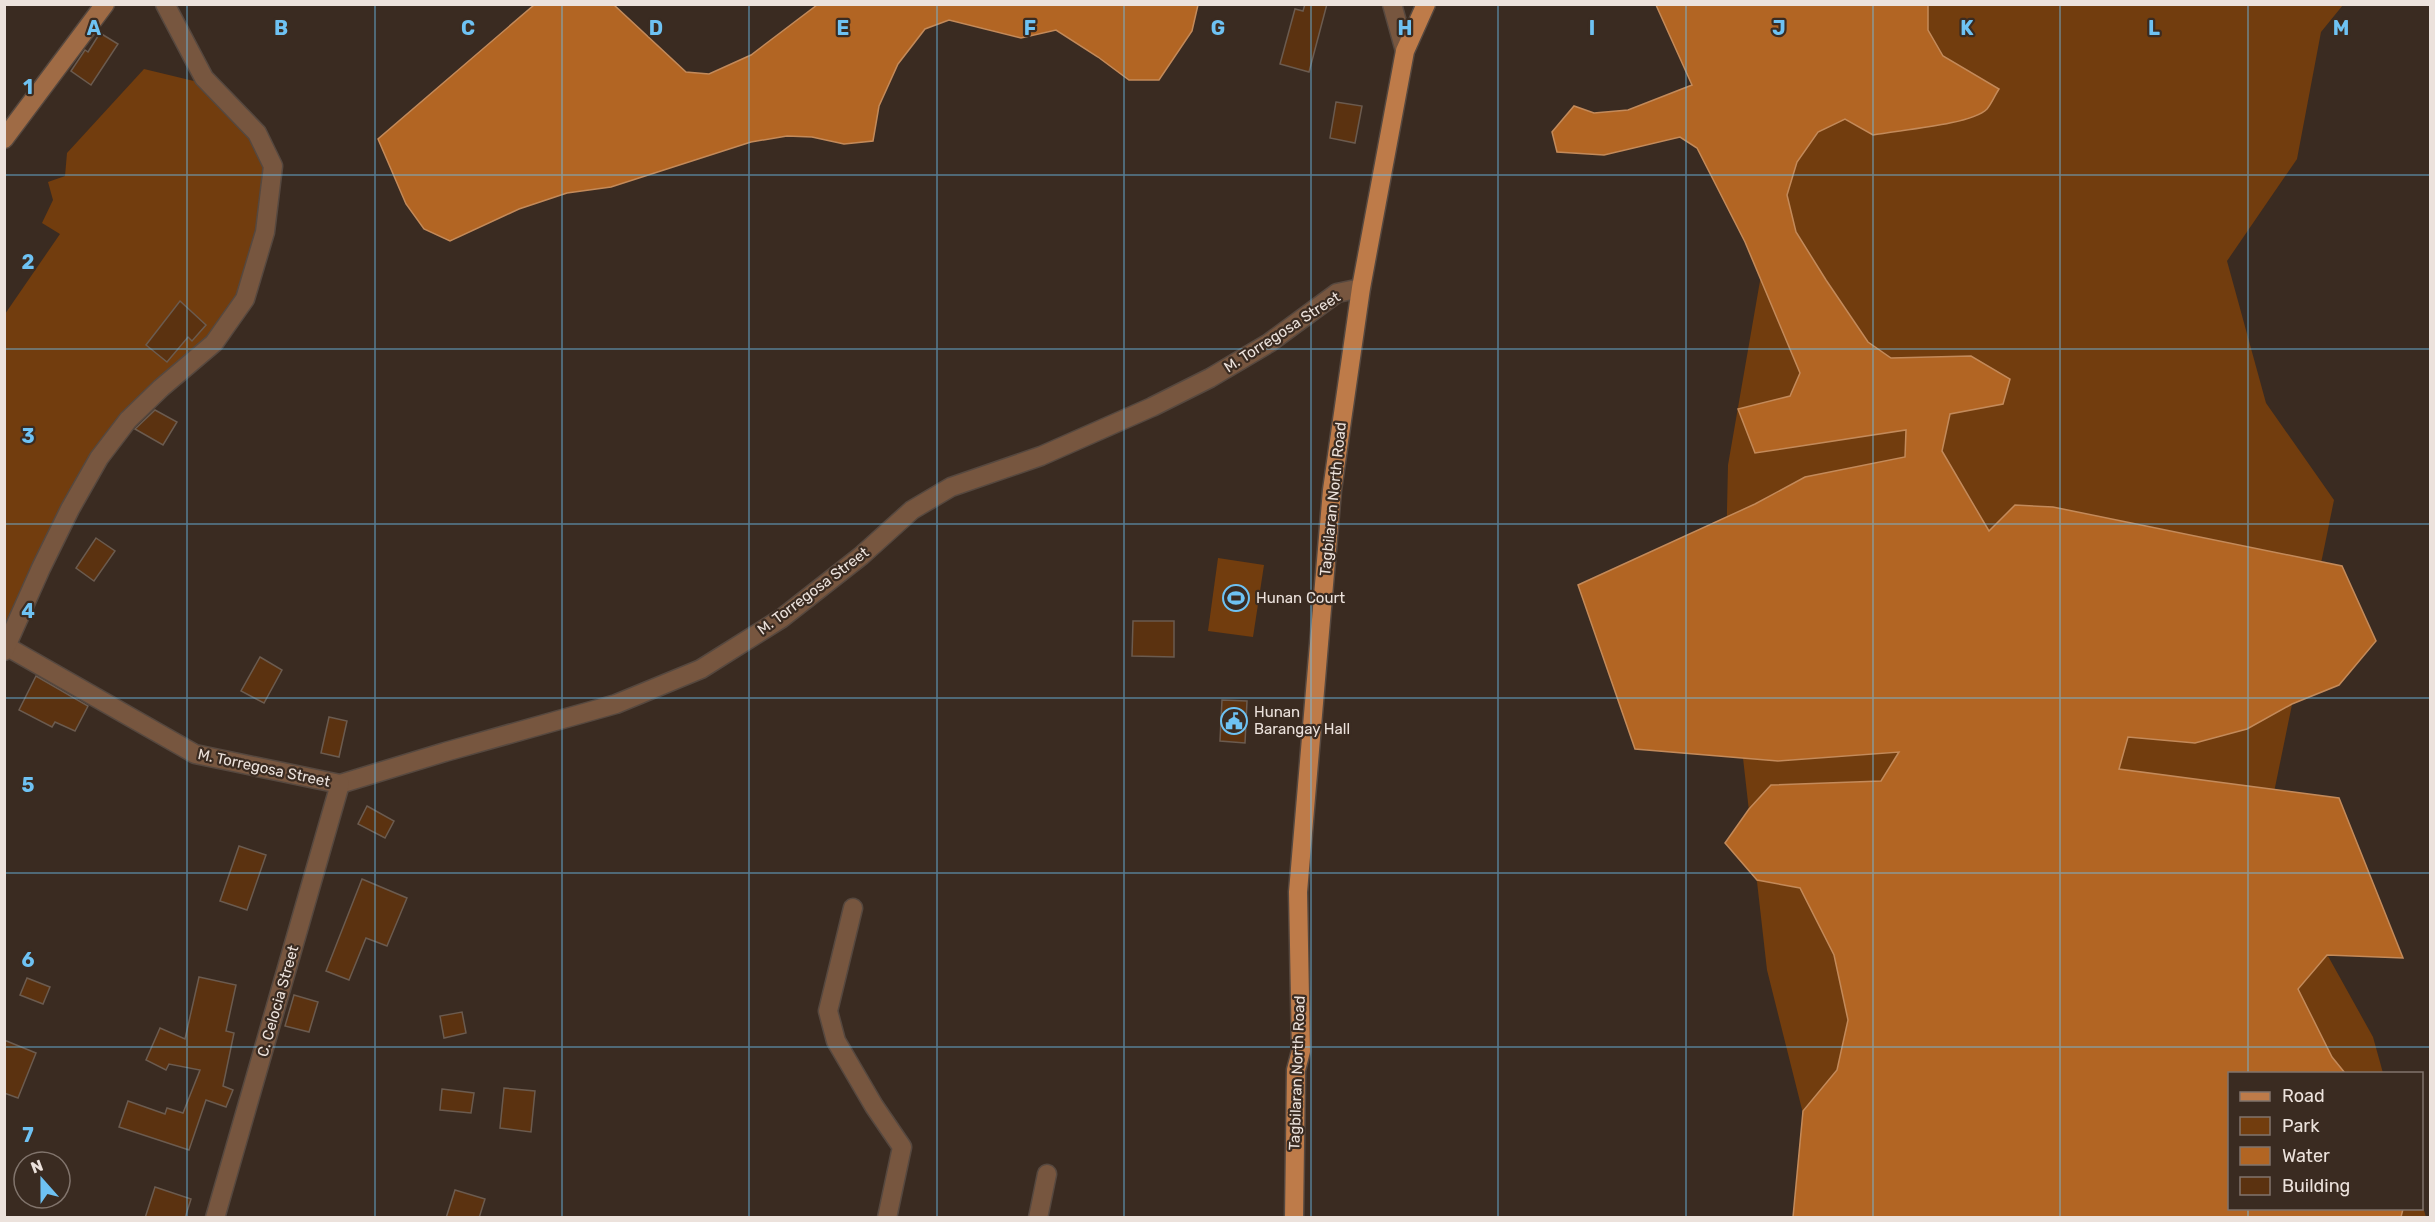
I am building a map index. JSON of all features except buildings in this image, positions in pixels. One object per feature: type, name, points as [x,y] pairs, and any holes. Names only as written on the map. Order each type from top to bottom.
[{"type":"main road","name":"Tagbilaran North Road","points":[[1294,1218],[1296,1070],[1301,1051],[1298,892],[1332,490],[1362,288],[1405,51],[1426,4]]},
{"type":"street","points":[[4,139],[105,4]]},
{"type":"street","points":[[5,647],[50,548],[99,458],[128,420],[213,343],[245,299],[265,232],[273,166],[257,133],[204,78],[165,4]]},
{"type":"street","points":[[1392,4],[1405,51]]},
{"type":"street","name":"M. Torregosa Street","points":[[5,647],[195,754],[340,784],[616,704],[701,669],[782,618],[861,556],[912,510],[951,487],[1041,456],[1152,407],[1210,378],[1269,343],[1337,293],[1362,288]]},
{"type":"street","name":"C. Celocia Street","points":[[215,1218],[340,784]]},
{"type":"street","points":[[853,908],[828,1011],[836,1041],[874,1107],[902,1148],[887,1218]]},
{"type":"street","points":[[1038,1218],[1047,1174]]},
{"type":"green space","points":[[1899,5],[2343,5],[2321,32],[2297,159],[2227,261],[2266,403],[2334,500],[2264,841],[2373,1037],[2383,1072],[2228,1072],[2228,1210],[2423,1210],[2423,1207],[2426,1217],[1829,1217],[1767,970],[1725,599],[1728,465],[1764,258],[1765,138]]},
{"type":"green space","points":[[144,69],[198,82],[250,138],[265,168],[256,233],[239,296],[209,336],[81,474],[5,627],[5,314],[60,234],[42,223],[53,200],[48,182],[65,176],[67,153]]},
{"type":"green space","name":"Hunan Court","points":[[1218,558],[1264,565],[1253,637],[1208,631]]},
{"type":"water","points":[[534,5],[614,5],[686,72],[709,74],[751,55],[817,5],[1198,5],[1192,31],[1159,80],[1129,80],[1056,30],[1021,38],[949,20],[925,29],[898,64],[879,106],[873,141],[844,144],[812,137],[787,136],[751,142],[611,187],[567,193],[519,209],[450,241],[424,229],[406,204],[378,139]]},
{"type":"water","points":[[1656,5],[1928,5],[1928,30],[1943,56],[1999,89],[1987,109],[1979,115],[1950,123],[1873,135],[1845,119],[1818,132],[1797,162],[1787,195],[1796,232],[1868,342],[1891,358],[1971,356],[2010,379],[2003,404],[1950,414],[1942,451],[1989,531],[2015,505],[2053,507],[2342,566],[2376,641],[2339,685],[2292,704],[2247,729],[2195,743],[2128,737],[2119,769],[2339,798],[2403,958],[2327,955],[2298,989],[2332,1057],[2344,1072],[2228,1072],[2228,1210],[2403,1210],[2401,1217],[1793,1217],[1803,1111],[1837,1070],[1848,1020],[1834,955],[1800,888],[1757,880],[1725,843],[1749,809],[1771,785],[1881,781],[1899,752],[1778,761],[1635,749],[1578,585],[1755,504],[1805,477],[1905,457],[1906,430],[1755,453],[1738,409],[1790,396],[1800,373],[1745,242],[1697,148],[1680,137],[1604,155],[1557,152],[1552,132],[1574,106],[1594,113],[1628,110],[1692,85]]},
{"type":"place","name":"Hunan Court","points":[[1236,598]]},
{"type":"place","name":"Hunan Barangay Hall","points":[[1234,721]]}]
